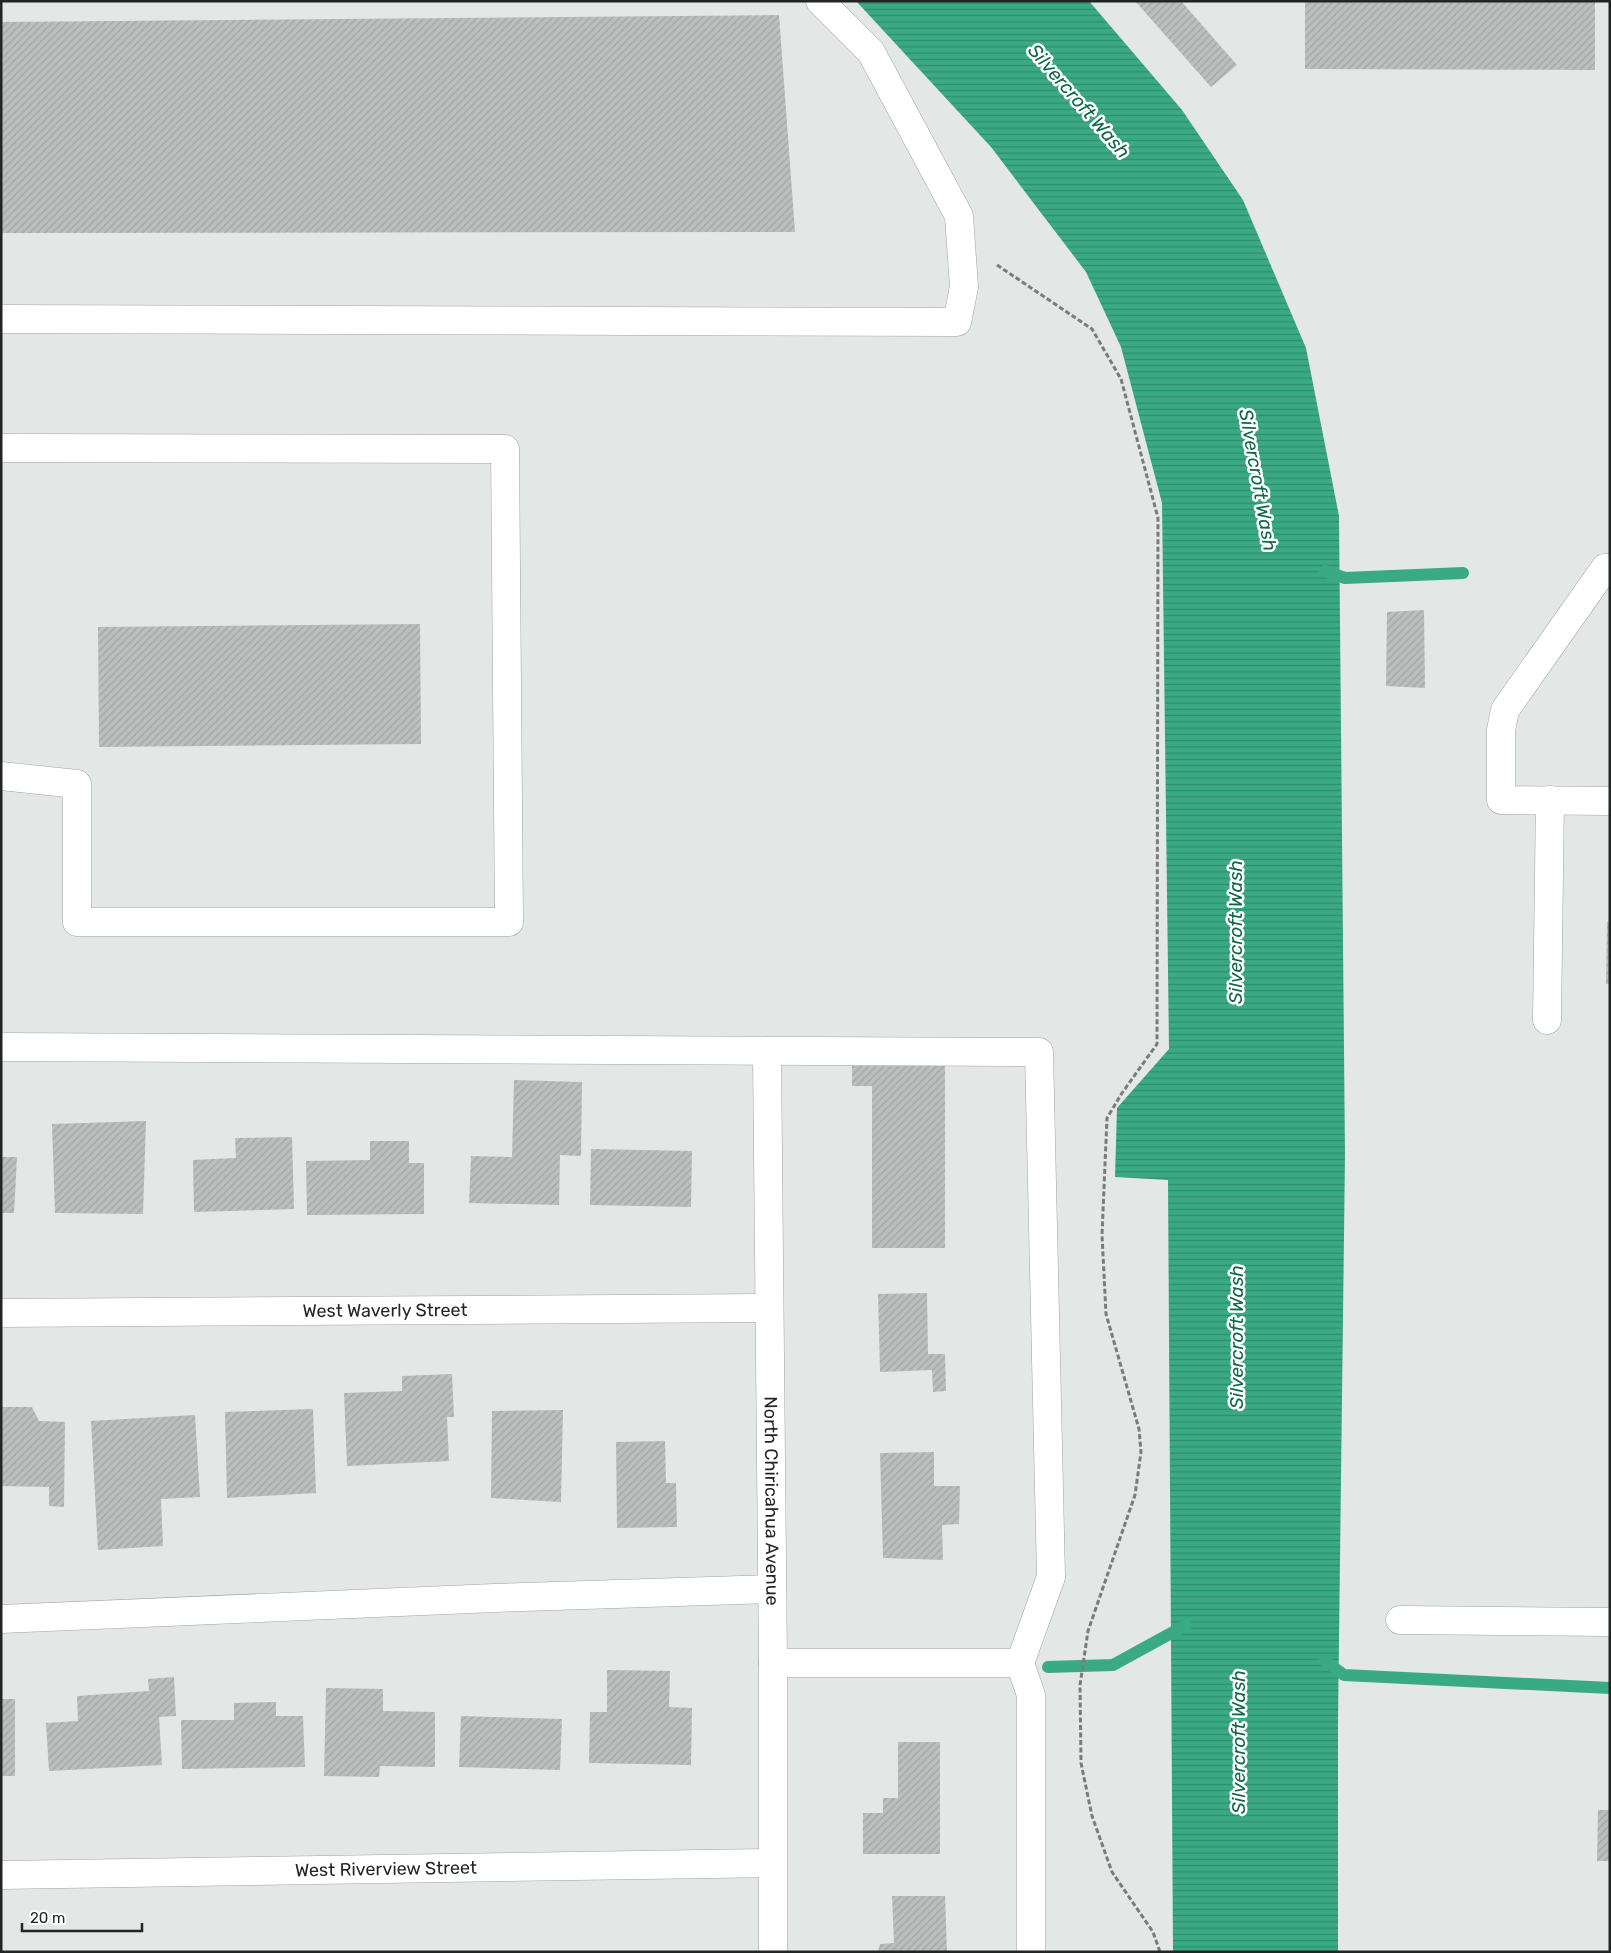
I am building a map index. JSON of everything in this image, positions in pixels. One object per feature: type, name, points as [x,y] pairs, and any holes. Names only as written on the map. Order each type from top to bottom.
[{"type":"street","points":[[1,319],[957,322],[964,286],[959,216],[871,52],[820,1]]},
{"type":"street","points":[[1,448],[505,449],[509,922],[77,922],[77,784],[1,776]]},
{"type":"street","points":[[1608,568],[1504,710],[1501,730],[1501,800],[1610,801]]},
{"type":"street","points":[[1547,1020],[1550,800]]},
{"type":"street","points":[[1,1047],[1039,1052],[1050,1577],[1020,1663],[1031,1694],[1031,1952]]},
{"type":"street","name":"North Chiricahua Avenue","points":[[767,1051],[773,1663],[773,1952]]},
{"type":"street","name":"West Waverly Street","points":[[1,1313],[769,1308]]},
{"type":"street","points":[[1,1619],[494,1598],[772,1589]]},
{"type":"street","points":[[1400,1620],[1610,1622]]},
{"type":"street","points":[[773,1663],[1020,1663]]},
{"type":"street","name":"West Riverview Street","points":[[1,1875],[772,1863]]},
{"type":"path","points":[[961,242],[1092,329],[1121,379],[1158,518],[1157,1044],[1122,1093],[1107,1118],[1102,1235],[1106,1314],[1139,1429],[1141,1452],[1136,1495],[1088,1631],[1080,1695],[1081,1763],[1092,1816],[1112,1872],[1154,1932],[1160,1952]]},
{"type":"water","name":"Silvercroft Wash","points":[[856,1],[1089,1],[1182,110],[1243,200],[1306,348],[1339,516],[1345,1155],[1338,1721],[1338,1952],[1173,1952],[1168,1180],[1115,1177],[1117,1108],[1169,1049],[1162,503],[1121,347],[1086,272],[991,147]]},
{"type":"building","points":[[1135,1],[1181,1],[1237,65],[1211,87]]},
{"type":"building","points":[[1305,1],[1595,1],[1595,70],[1305,69]]},
{"type":"building","points":[[779,15],[795,232],[1,233],[1,22]]},
{"type":"building","points":[[1424,610],[1425,688],[1386,686],[1387,612]]},
{"type":"building","points":[[420,624],[421,744],[99,747],[98,627]]},
{"type":"building","points":[[1607,922],[1610,922],[1610,984],[1606,984]]},
{"type":"building","points":[[852,1066],[945,1066],[945,1248],[872,1248],[872,1086],[852,1086]]},
{"type":"building","points":[[514,1080],[582,1082],[581,1156],[560,1155],[559,1205],[469,1203],[471,1156],[512,1157]]},
{"type":"building","points":[[146,1121],[143,1214],[55,1213],[52,1124]]},
{"type":"building","points":[[292,1137],[294,1209],[194,1212],[193,1160],[236,1158],[235,1138]]},
{"type":"building","points":[[370,1141],[409,1141],[409,1163],[424,1163],[424,1214],[307,1215],[306,1161],[370,1160]]},
{"type":"building","points":[[591,1149],[692,1151],[691,1207],[590,1205]]},
{"type":"building","points":[[1,1157],[17,1157],[14,1213],[1,1213]]},
{"type":"building","points":[[927,1293],[928,1354],[945,1354],[946,1391],[933,1392],[932,1370],[880,1372],[878,1294]]},
{"type":"building","points":[[452,1374],[454,1417],[447,1417],[449,1461],[347,1466],[344,1393],[402,1391],[402,1376]]},
{"type":"building","points":[[1,1407],[32,1407],[39,1421],[65,1422],[64,1507],[49,1506],[49,1487],[1,1486]]},
{"type":"building","points":[[313,1409],[316,1493],[227,1498],[225,1412]]},
{"type":"building","points":[[563,1410],[561,1502],[491,1498],[492,1411]]},
{"type":"building","points":[[195,1415],[200,1497],[161,1499],[163,1546],[98,1550],[91,1421]]},
{"type":"building","points":[[665,1441],[666,1483],[676,1483],[677,1527],[617,1528],[616,1442]]},
{"type":"building","points":[[934,1452],[934,1486],[960,1486],[959,1524],[942,1525],[943,1560],[883,1558],[880,1453]]},
{"type":"building","points":[[607,1670],[670,1671],[669,1707],[692,1708],[691,1765],[589,1763],[590,1712],[607,1712]]},
{"type":"building","points":[[174,1677],[176,1716],[159,1717],[162,1765],[49,1771],[46,1723],[78,1721],[77,1696],[149,1691],[148,1679]]},
{"type":"building","points":[[326,1688],[383,1689],[383,1711],[435,1712],[435,1767],[380,1766],[379,1777],[324,1776]]},
{"type":"building","points":[[1,1699],[15,1699],[15,1776],[1,1776]]},
{"type":"building","points":[[276,1702],[276,1716],[303,1716],[305,1767],[182,1769],[181,1720],[234,1720],[234,1703]]},
{"type":"building","points":[[461,1716],[562,1719],[560,1770],[459,1767]]},
{"type":"building","points":[[898,1742],[940,1742],[940,1854],[863,1854],[863,1813],[883,1813],[883,1798],[898,1798]]},
{"type":"building","points":[[1598,1810],[1610,1810],[1610,1861],[1597,1861]]},
{"type":"building","points":[[892,1896],[945,1896],[947,1952],[878,1952],[880,1944],[894,1943]]},
{"type":"waterway","points":[[1325,571],[1345,578],[1463,573]]},
{"type":"waterway","points":[[1048,1667],[1113,1665],[1186,1625]]},
{"type":"waterway","points":[[1325,1661],[1344,1675],[1610,1688]]}]
